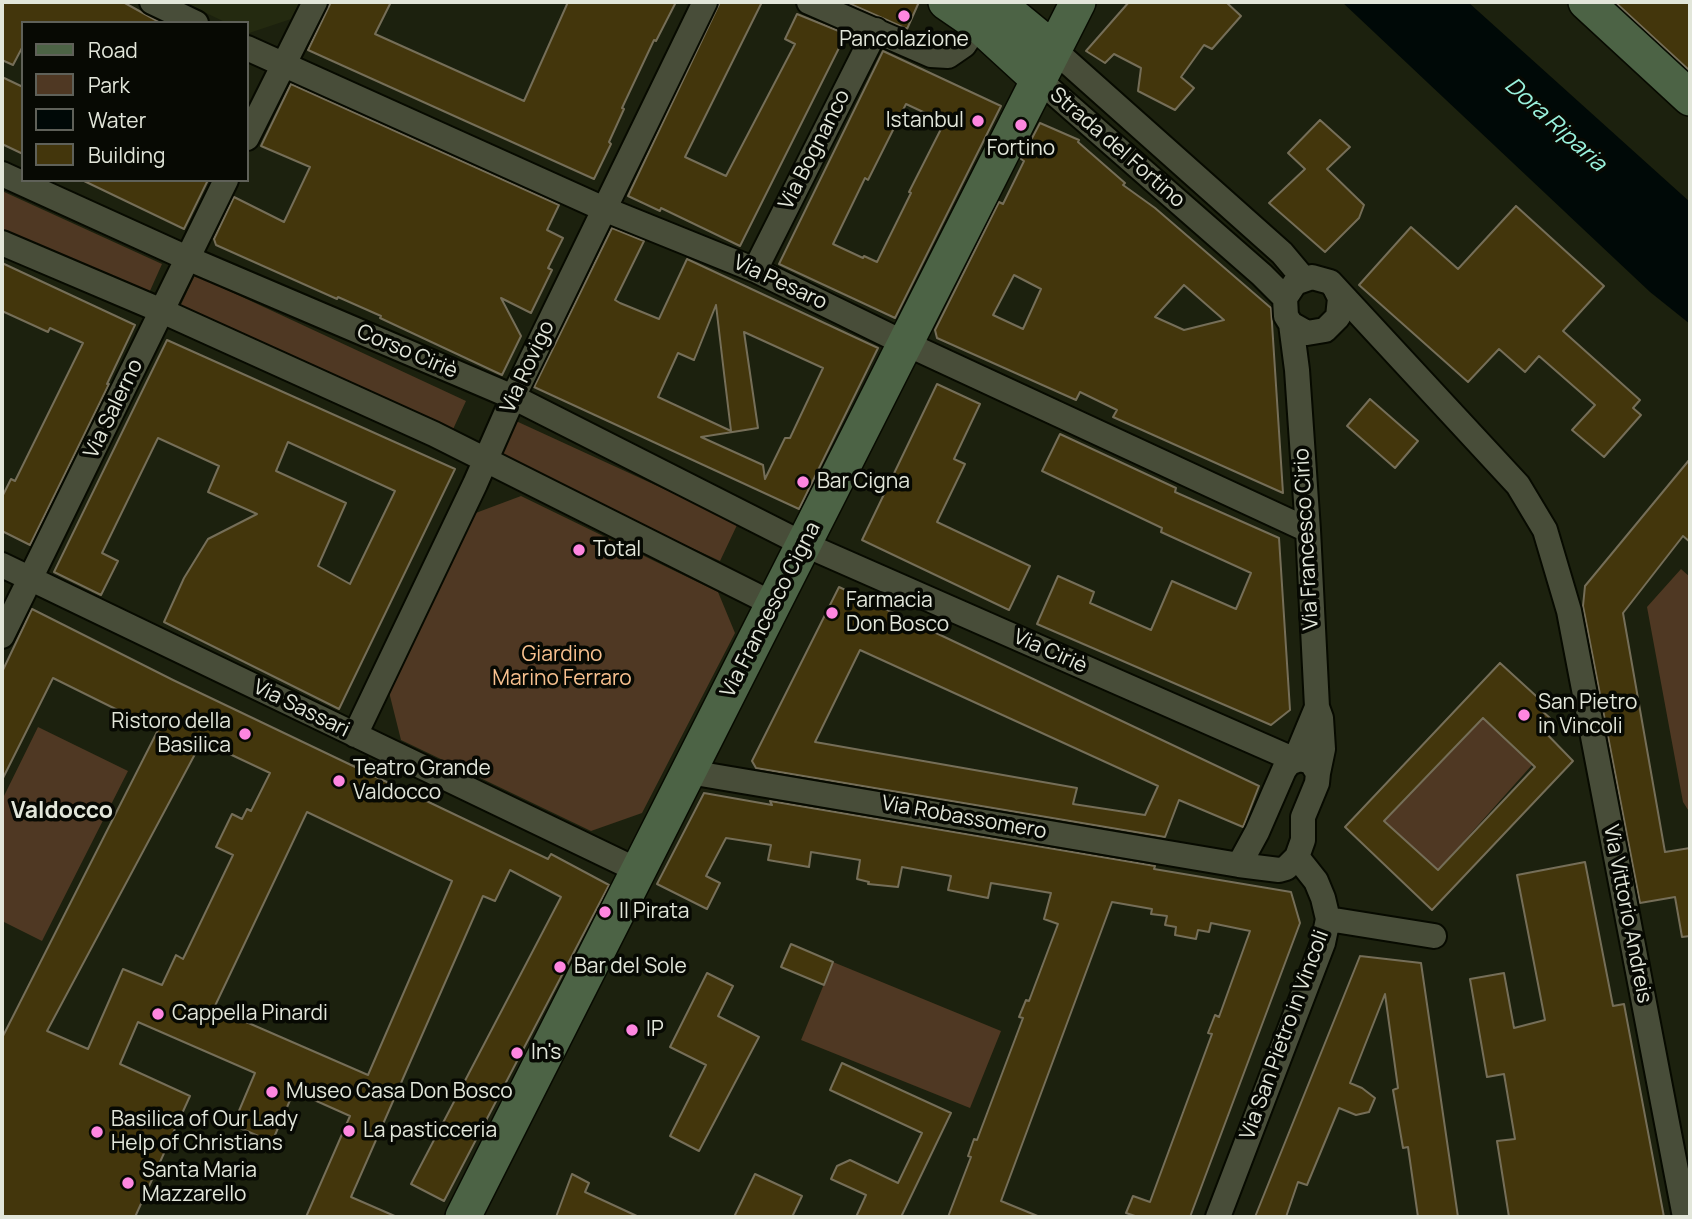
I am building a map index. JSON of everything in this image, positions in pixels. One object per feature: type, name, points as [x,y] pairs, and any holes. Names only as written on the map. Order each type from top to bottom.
[{"type":"street","points":[[152,2],[191,21]]},
{"type":"street","points":[[248,136],[315,2]]},
{"type":"street","name":"Via Rovigo","points":[[355,735],[513,397],[705,2]]},
{"type":"street","points":[[809,2],[931,55],[948,56],[964,45],[989,9]]},
{"type":"street","name":"Strada del Fortino","points":[[946,2],[989,9],[1284,298]]},
{"type":"street","name":"Via Francesco Cigna","points":[[463,1217],[1078,2]]},
{"type":"street","points":[[1586,2],[1690,98]]},
{"type":"street","name":"Via Bognanco","points":[[755,270],[876,30]]},
{"type":"street","name":"Via Pesaro","points":[[248,48],[604,209],[755,270],[1308,530]]},
{"type":"street","name":"Strada del Fortino","points":[[1045,64],[1282,253],[1303,278]]},
{"type":"street","name":"Corso Ciriè","points":[[2,174],[187,258],[513,397],[805,544]]},
{"type":"street","name":"Via Salerno","points":[[2,636],[225,182]]},
{"type":"street","points":[[2,243],[162,311],[485,459],[775,605]]},
{"type":"street","points":[[1303,278],[1321,278],[1330,282],[1378,333],[1307,333],[1291,324],[1284,307],[1284,298],[1294,283],[1303,278]]},
{"type":"street","points":[[1297,370],[1321,332],[1338,317],[1340,298],[1336,290]]},
{"type":"street","name":"Via Francesco Cirio","points":[[1291,324],[1297,370],[1308,530],[1317,707],[1321,718],[1323,749],[1317,783],[1303,817],[1303,840],[1297,857]]},
{"type":"street","name":"Via Vittorio Andreis","points":[[1378,333],[1518,485],[1545,530],[1569,611],[1685,1217]]},
{"type":"street","name":"Via Ciriè","points":[[805,544],[1294,760],[1306,759],[1318,773]]},
{"type":"street","name":"Via Sassari","points":[[2,565],[639,871]]},
{"type":"street","name":"Via Francesco Cirio","points":[[1238,865],[1257,832],[1284,769],[1294,760],[1317,707]]},
{"type":"street","name":"Via Robassomero","points":[[689,772],[1238,865],[1279,870],[1286,868],[1297,857]]},
{"type":"street","name":"Via San Pietro in Vincoli","points":[[1217,1217],[1323,943],[1328,919],[1316,881],[1297,857]]},
{"type":"street","points":[[1328,919],[1434,936]]},
{"type":"shaded area","points":[[183,2],[302,2],[294,18],[249,33],[248,21],[223,21]]},
{"type":"green space","points":[[2,191],[162,264],[145,302],[2,236]]},
{"type":"green space","points":[[195,275],[466,401],[449,438],[177,313]]},
{"type":"green space","points":[[516,421],[738,523],[720,561],[499,459]]},
{"type":"green space","name":"Giardino Marino Ferraro","points":[[521,496],[718,592],[735,633],[642,813],[591,831],[401,740],[389,692],[473,514]]},
{"type":"green space","points":[[1681,569],[1690,577],[1690,813],[1683,802],[1647,607]]},
{"type":"green space","points":[[1483,718],[1532,765],[1438,870],[1384,821]]},
{"type":"green space","points":[[38,727],[128,771],[42,941],[2,921],[2,800]]},
{"type":"green space","points":[[833,962],[1001,1031],[970,1108],[801,1040]]},
{"type":"water","name":"Dora Riparia","points":[[1342,2],[1468,2],[1690,202],[1690,324],[1650,292]]},
{"type":"building","points":[[2,2],[123,2],[157,21],[21,21],[21,50],[13,65],[2,60]]},
{"type":"building","points":[[331,2],[391,2],[375,34],[524,101],[568,2],[676,2],[656,41],[654,40],[622,108],[624,109],[609,142],[611,144],[594,179],[308,50]]},
{"type":"building","points":[[720,2],[762,2],[685,157],[726,176],[795,44],[785,39],[797,14],[846,34],[740,246],[661,208],[660,211],[628,196]]},
{"type":"building","points":[[846,2],[919,2],[907,29]]},
{"type":"building","points":[[1129,2],[1226,2],[1241,16],[1212,49],[1204,45],[1181,77],[1194,88],[1175,110],[1138,91],[1141,68],[1114,54],[1105,63],[1086,51]]},
{"type":"building","points":[[1615,2],[1690,2],[1690,71]]},
{"type":"building","points":[[883,51],[1001,106],[895,318],[779,264]],"holes":[[[906,104],[936,118],[934,123],[942,127],[877,262],[833,244],[865,178],[868,180]]]},
{"type":"building","points":[[2,77],[21,86],[21,153],[2,144]]},
{"type":"building","points":[[291,84],[559,205],[547,230],[563,238],[548,268],[552,270],[531,313],[501,298],[521,336],[502,375],[380,318],[381,316],[216,245],[214,239],[234,197],[284,222],[310,167],[261,146]]},
{"type":"building","points":[[1320,120],[1350,147],[1327,169],[1364,205],[1359,218],[1325,252],[1269,203],[1305,169],[1288,153]]},
{"type":"building","points":[[1040,123],[1079,140],[1078,142],[1125,183],[1123,185],[1155,208],[1271,308],[1283,493],[1113,417],[1117,410],[1080,392],[1076,400],[937,338],[935,330],[999,202],[1003,204],[1024,161],[1021,159]],"holes":[[[1014,275],[1041,289],[1023,329],[993,315]],[[1184,285],[1224,320],[1184,330],[1155,317]]]},
{"type":"building","points":[[86,182],[207,182],[184,229]]},
{"type":"building","points":[[1516,206],[1604,286],[1563,331],[1640,400],[1633,408],[1641,415],[1604,457],[1572,430],[1595,405],[1539,356],[1525,372],[1499,349],[1468,382],[1359,285],[1411,227],[1458,269]]},
{"type":"building","points":[[612,228],[644,241],[615,300],[620,303],[659,319],[687,259],[878,348],[799,509],[534,387]],"holes":[[[716,305],[724,373],[731,431],[658,397],[678,353],[694,360]],[[744,332],[823,368],[790,438],[785,438],[765,479],[763,465],[701,437],[758,428]]]},
{"type":"building","points":[[2,263],[135,325],[30,545],[2,531],[2,497],[11,479],[15,481],[83,343],[50,328],[48,332],[2,311]]},
{"type":"building","points":[[167,340],[455,469],[339,709],[164,622],[184,578],[208,539],[257,514],[208,492],[219,466],[158,438],[102,553],[118,561],[101,595],[54,572]],"holes":[[[288,442],[395,491],[350,584],[318,566],[346,503],[276,471]]]},
{"type":"building","points":[[937,384],[980,404],[954,459],[965,464],[937,522],[1030,566],[1009,610],[862,540]]},
{"type":"building","points":[[1370,399],[1418,441],[1395,468],[1347,426]]},
{"type":"building","points":[[1060,434],[1176,488],[1175,492],[1279,538],[1290,710],[1271,725],[1037,624],[1058,576],[1094,592],[1090,603],[1151,630],[1172,581],[1236,609],[1251,573],[1161,532],[1162,528],[1042,471]]},
{"type":"building","points":[[1690,459],[1690,542],[1683,536],[1623,613],[1665,852],[1690,848],[1690,936],[1682,937],[1675,897],[1640,903],[1583,606],[1585,586]]},
{"type":"building","points":[[839,587],[1259,786],[1243,827],[1179,800],[1165,837],[756,768],[752,761]],"holes":[[[860,650],[1158,786],[1145,815],[1073,804],[1077,788],[815,742]]]},
{"type":"building","points":[[32,609],[173,680],[548,859],[551,854],[609,885],[444,1201],[411,1184],[561,897],[510,870],[495,901],[483,896],[351,1197],[397,1217],[306,1217],[350,1116],[294,1091],[272,1142],[233,1125],[255,1073],[138,1022],[120,1064],[190,1096],[135,1217],[2,1217],[2,1038],[158,730],[53,678],[2,780],[2,672]],"holes":[[[202,741],[270,773],[251,811],[247,809],[242,819],[232,814],[216,847],[233,855],[183,959],[176,955],[162,985],[123,969],[88,1049],[47,1031]],[[307,812],[452,881],[368,1075],[214,1008]]]},
{"type":"building","points":[[1500,663],[1547,706],[1542,711],[1550,718],[1540,727],[1573,761],[1432,910],[1345,827]],"holes":[[[1483,718],[1535,767],[1438,870],[1384,821]]]},
{"type":"building","points":[[704,793],[772,805],[770,801],[1155,866],[1154,869],[1291,892],[1300,923],[1190,1217],[1138,1217],[1126,1213],[1133,1196],[1150,1202],[1212,1034],[1208,1033],[1215,1015],[1219,1017],[1250,931],[1211,923],[1209,932],[1198,930],[1196,939],[1175,935],[1176,927],[1165,925],[1167,916],[1151,914],[1152,909],[1112,902],[1001,1201],[1040,1217],[948,1217],[971,1157],[968,1156],[974,1139],[977,1140],[1023,1018],[1019,1017],[1026,1000],[1029,1001],[1058,924],[1044,919],[1051,893],[991,883],[988,898],[948,890],[951,876],[902,867],[898,887],[868,884],[869,882],[857,879],[860,860],[811,852],[809,867],[768,860],[771,845],[726,838],[706,876],[720,883],[707,909],[657,884]]},
{"type":"building","points":[[1585,862],[1613,1006],[1624,1004],[1664,1217],[1509,1217],[1497,1141],[1515,1139],[1504,1074],[1487,1077],[1470,979],[1504,973],[1514,1028],[1545,1020],[1517,875]]},
{"type":"building","points":[[791,944],[833,962],[824,985],[781,967]]},
{"type":"building","points":[[1360,956],[1421,963],[1458,1217],[1418,1217],[1408,1147],[1403,1148],[1393,1090],[1398,1088],[1385,994],[1350,1083],[1375,1098],[1369,1112],[1356,1115],[1339,1108],[1307,1185],[1298,1182],[1286,1217],[1255,1217]]},
{"type":"building","points":[[707,973],[733,986],[718,1016],[759,1037],[699,1151],[670,1136],[706,1065],[670,1047]]},
{"type":"building","points":[[842,1063],[951,1113],[901,1217],[856,1217],[866,1195],[831,1179],[837,1166],[850,1160],[898,1183],[922,1133],[830,1090]]},
{"type":"building","points":[[572,1174],[589,1183],[585,1192],[639,1217],[556,1217]]},
{"type":"building","points":[[755,1174],[802,1196],[792,1217],[734,1217]]},
{"type":"place","name":"Pancolazione","points":[[904,16]]},
{"type":"place","name":"Istanbul","points":[[978,121]]},
{"type":"place","name":"Fortino","points":[[1021,125]]},
{"type":"place","name":"Bar Cigna","points":[[803,482]]},
{"type":"place","name":"Total","points":[[579,550]]},
{"type":"place","name":"Farmacia Don Bosco","points":[[832,613]]},
{"type":"place","name":"San Pietro in Vincoli","points":[[1524,715]]},
{"type":"place","name":"Ristoro della Basilica","points":[[245,734]]},
{"type":"place","name":"Teatro Grande Valdocco","points":[[339,781]]},
{"type":"place","name":"Il Pirata","points":[[605,912]]},
{"type":"place","name":"Bar del Sole","points":[[560,967]]},
{"type":"place","name":"Cappella Pinardi","points":[[158,1014]]},
{"type":"place","name":"IP","points":[[632,1030]]},
{"type":"place","name":"In's","points":[[517,1053]]},
{"type":"place","name":"Museo Casa Don Bosco","points":[[272,1092]]},
{"type":"place","name":"La pasticceria","points":[[349,1131]]},
{"type":"place","name":"Basilica of Our Lady Help of Christians","points":[[97,1132]]},
{"type":"place","name":"Santa Maria Mazzarello","points":[[128,1183]]},
{"type":"district","name":"Valdocco","points":[[62,812]]}]
